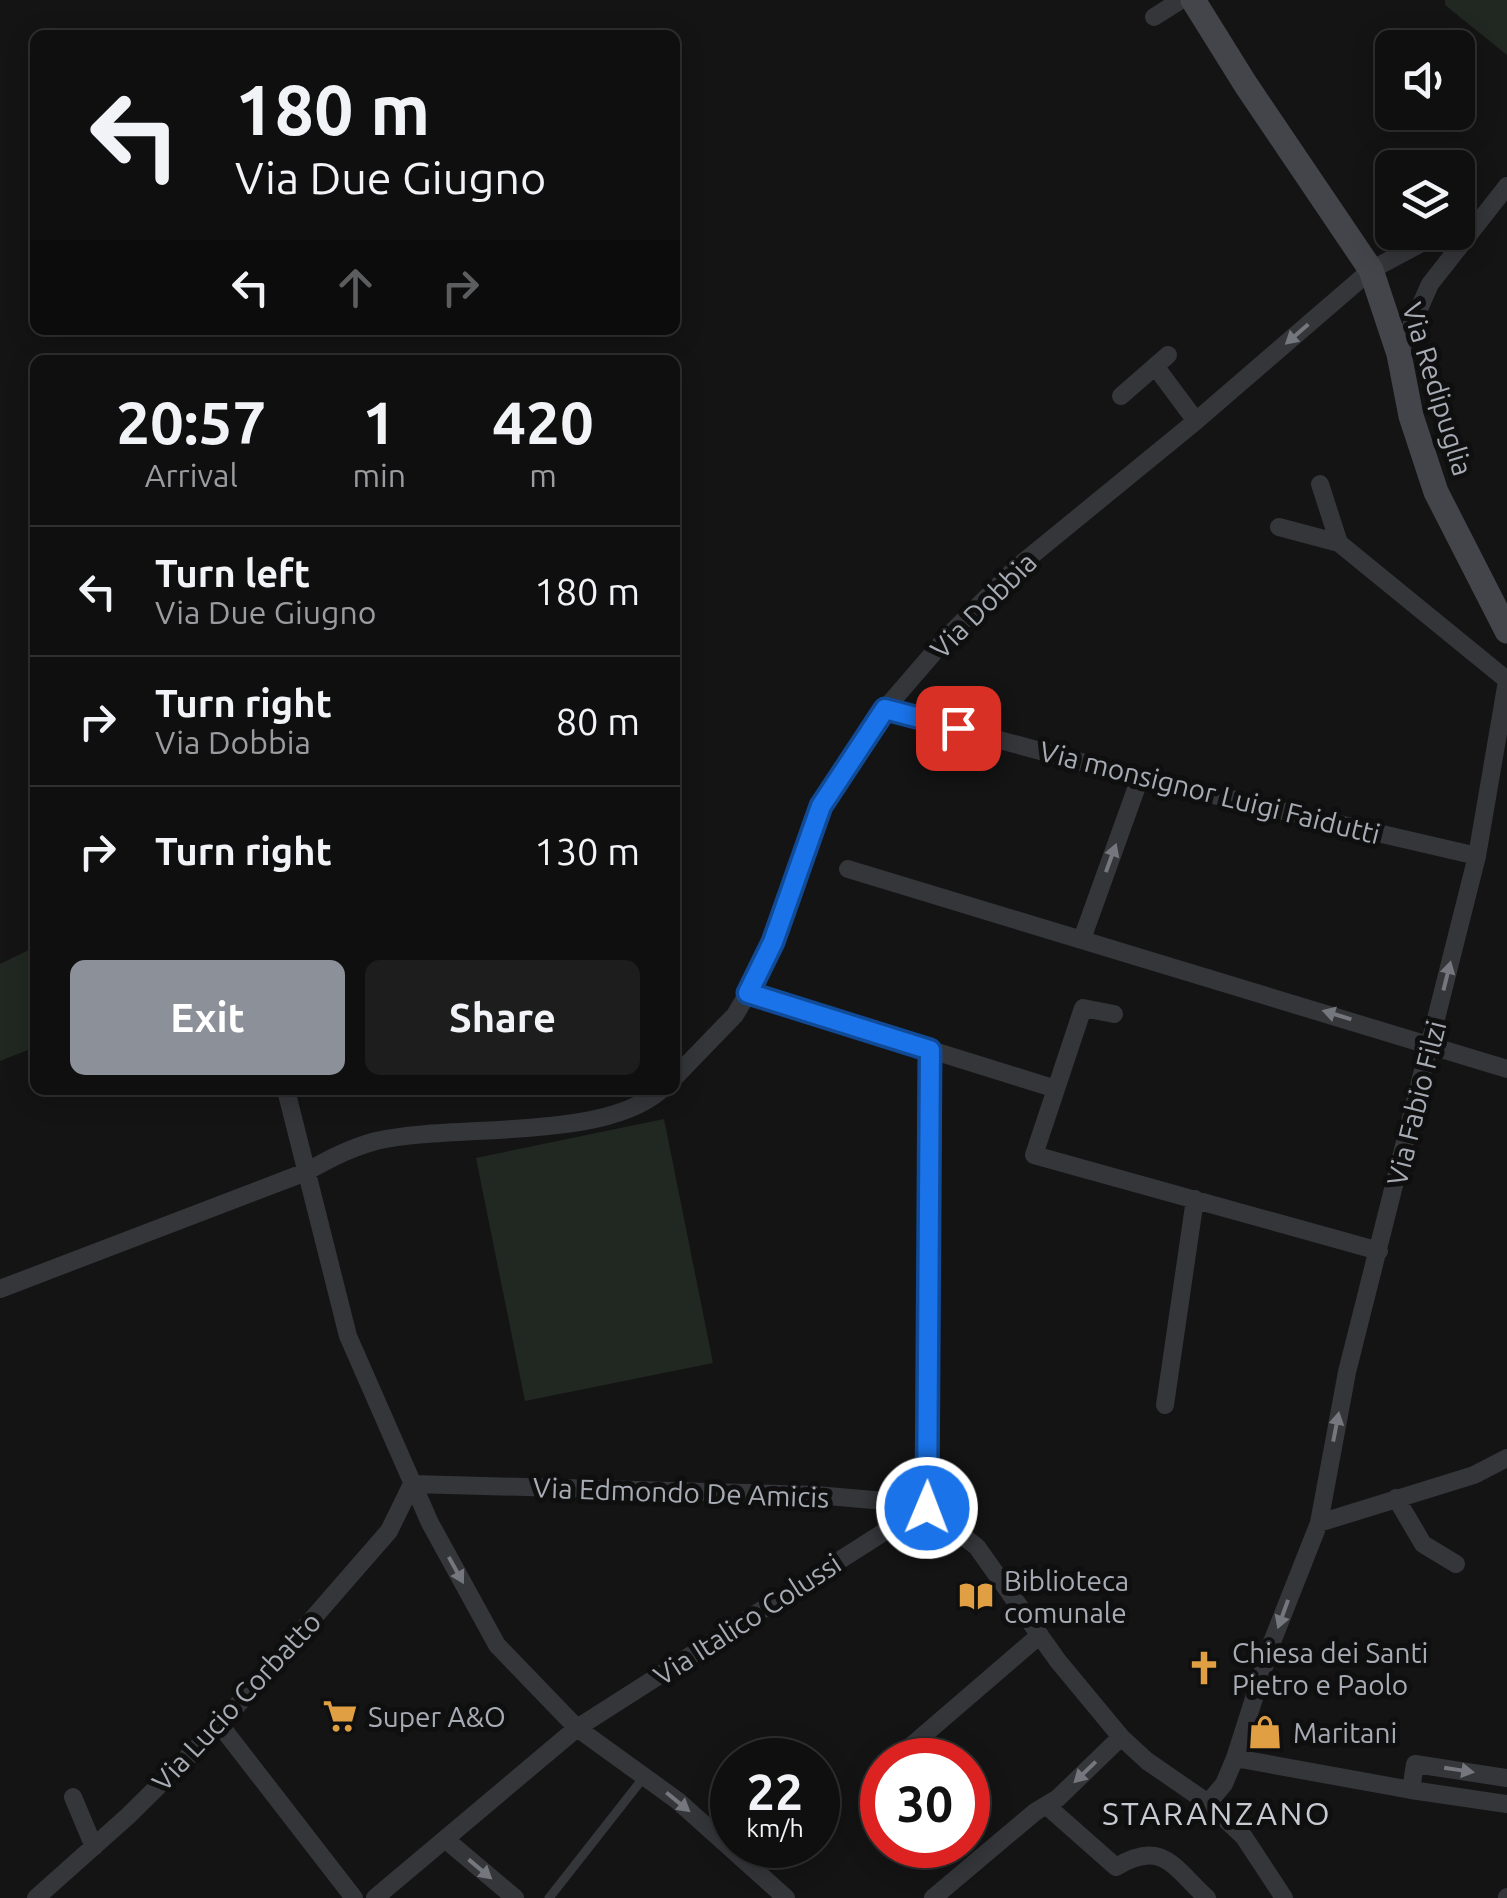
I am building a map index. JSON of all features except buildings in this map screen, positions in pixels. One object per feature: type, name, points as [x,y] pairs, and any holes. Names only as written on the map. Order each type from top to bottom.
[{"type":"street","points":[[1154,17],[1181,0]]},
{"type":"street","name":"Via Redipuglia","points":[[1193,0],[1371,270],[1399,354],[1412,416],[1436,492],[1507,631]]},
{"type":"street","points":[[1399,354],[1430,284],[1507,186]]},
{"type":"street","points":[[1475,215],[1490,207]]},
{"type":"street","name":"Via Dobbia","points":[[680,1073],[735,1015],[748,993],[773,942],[821,806],[885,709],[948,636],[1016,569],[1371,270],[1408,250]]},
{"type":"street","points":[[1121,396],[1162,361],[1196,421]]},
{"type":"street","points":[[1320,484],[1339,542]]},
{"type":"street","name":"Via Fabio Filzi","points":[[1208,1803],[1224,1784],[1236,1758],[1272,1642],[1319,1523],[1347,1372],[1477,856],[1507,681],[1339,542],[1278,528]]},
{"type":"street","name":"Via monsignor Luigi Faidutti","points":[[885,709],[1140,778],[1477,856]]},
{"type":"street","points":[[1082,939],[1140,778]]},
{"type":"street","points":[[848,869],[1507,1069]]},
{"type":"street","points":[[748,993],[1056,1090]]},
{"type":"street","points":[[1114,1014],[1083,1008],[1034,1155],[1379,1251]]},
{"type":"street","points":[[927,1508],[930,1050]]},
{"type":"street","points":[[287,1095],[348,1336],[430,1523],[497,1644],[578,1728],[678,1801],[786,1898]]},
{"type":"street","points":[[0,1289],[306,1172],[343,1151],[379,1140],[596,1120],[626,1111],[653,1095]]},
{"type":"street","points":[[1165,1405],[1194,1199]]},
{"type":"street","points":[[1319,1523],[1474,1474],[1507,1458]]},
{"type":"street","name":"Via Edmondo De Amicis","points":[[412,1484],[816,1495],[927,1508],[977,1547],[1121,1737],[1147,1762],[1208,1803],[1244,1837],[1284,1898]]},
{"type":"street","name":"Via Lucio Corbatto","points":[[36,1898],[220,1725],[390,1531],[412,1484]]},
{"type":"street","points":[[1396,1498],[1423,1544],[1456,1564]]},
{"type":"street","name":"Via Italico Colussi","points":[[374,1898],[578,1728],[895,1525],[908,1503]]},
{"type":"street","points":[[390,1531],[430,1523]]},
{"type":"street","points":[[920,1738],[1040,1635]]},
{"type":"street","points":[[220,1725],[354,1898]]},
{"type":"street","points":[[933,1898],[1034,1812],[1047,1806],[1121,1737]]},
{"type":"street","points":[[1236,1758],[1507,1804]]},
{"type":"street","points":[[1411,1790],[1416,1764],[1507,1778]]},
{"type":"street","points":[[73,1797],[94,1847]]},
{"type":"street","points":[[1047,1806],[1116,1868],[1143,1853],[1158,1854],[1207,1898]]},
{"type":"street","points":[[445,1839],[514,1898]]},
{"type":"lane","points":[[548,1898],[644,1777]]},
{"type":"shaded area","points":[[1445,0],[1507,0],[1507,55],[1445,5]]},
{"type":"shaded area","points":[[30,949],[30,1049],[0,1061],[0,964]]},
{"type":"shaded area","points":[[664,1119],[713,1363],[525,1401],[476,1158]]},
{"type":"place","name":"Biblioteca comunale","points":[[976,1596]]},
{"type":"place","name":"Chiesa dei Santi Pietro e Paolo","points":[[1204,1668]]},
{"type":"place","name":"Super A&O","points":[[340,1716]]},
{"type":"place","name":"Maritani","points":[[1265,1732]]},
{"type":"district","name":"STARANZANO","points":[[1217,1813]]},
{"type":"route","points":[[927,1508],[930,1050],[748,993],[773,942],[821,806],[885,709],[958,728]]}]
